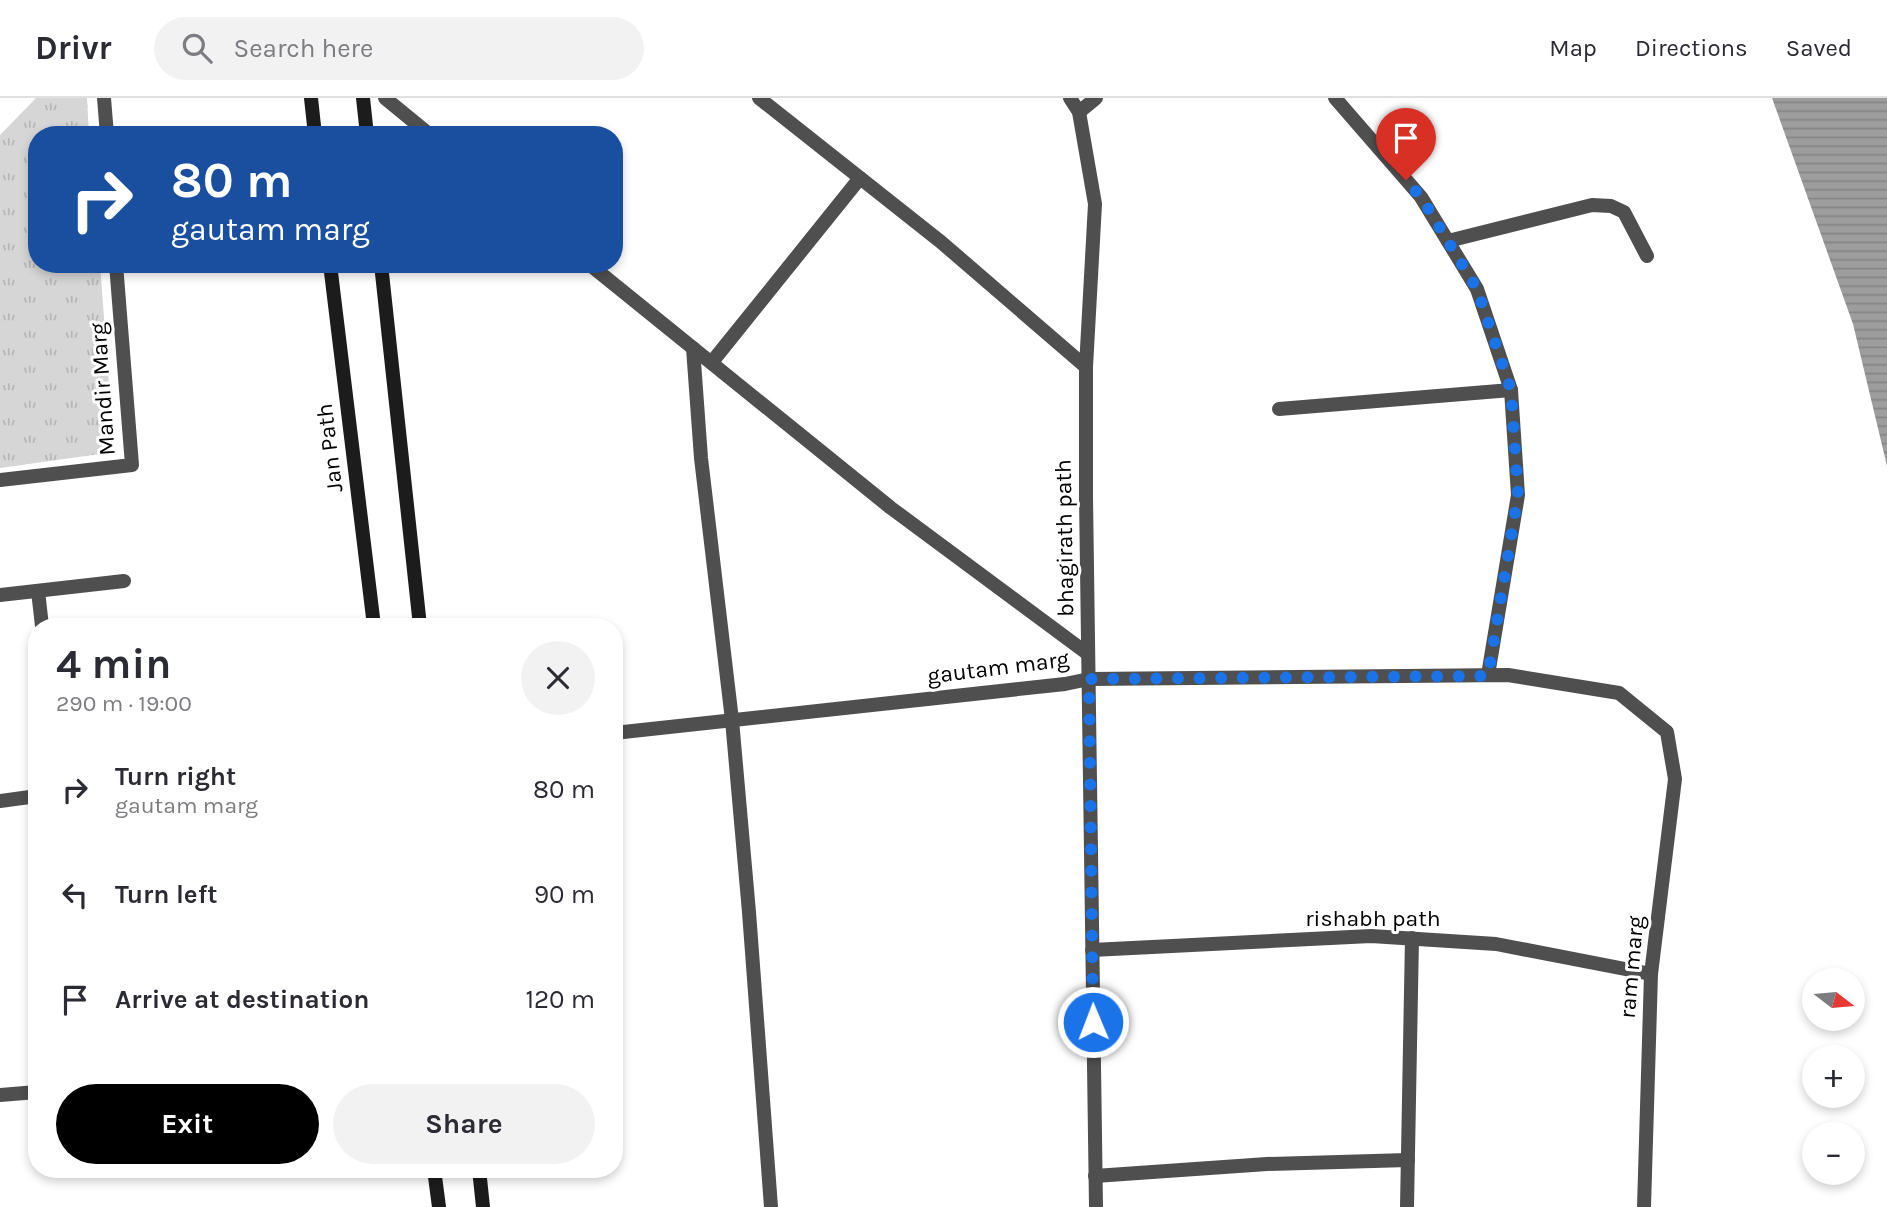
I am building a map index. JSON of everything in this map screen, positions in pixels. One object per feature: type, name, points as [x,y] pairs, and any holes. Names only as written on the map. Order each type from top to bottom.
[{"type":"street","points":[[104,98],[106,126]]},
{"type":"street","points":[[311,98],[314,126]]},
{"type":"street","points":[[363,98],[366,126]]},
{"type":"street","points":[[385,98],[419,126]]},
{"type":"street","points":[[759,98],[941,242],[1086,367]]},
{"type":"street","points":[[1070,98],[1079,112],[1096,98]]},
{"type":"street","points":[[1335,98],[1421,197],[1477,289],[1511,390],[1518,495],[1488,676]]},
{"type":"street","name":"bhagirath path","points":[[1079,112],[1095,204],[1086,367],[1086,497],[1096,1207]]},
{"type":"street","points":[[712,362],[860,178]]},
{"type":"street","points":[[1448,241],[1592,205],[1602,205],[1624,212],[1647,256]]},
{"type":"street","name":"Mandir Marg","points":[[0,480],[132,465],[118,273]]},
{"type":"street","name":"Jan Path","points":[[332,273],[372,618]]},
{"type":"street","points":[[382,273],[418,618]]},
{"type":"street","points":[[600,273],[891,508],[1088,654]]},
{"type":"street","points":[[693,348],[701,458],[732,720],[771,1207]]},
{"type":"street","points":[[1279,409],[1511,390]]},
{"type":"street","points":[[0,595],[124,581]]},
{"type":"street","points":[[38,591],[41,618]]},
{"type":"street","name":"gautam marg","points":[[623,732],[1089,679],[1508,675],[1619,693],[1667,732]]},
{"type":"street","name":"ram marg","points":[[1644,1207],[1651,974],[1675,779],[1667,732]]},
{"type":"street","points":[[0,801],[28,797]]},
{"type":"street","name":"rishabh path","points":[[1092,950],[1371,936],[1496,944],[1651,974]]},
{"type":"street","points":[[1407,1207],[1412,938]]},
{"type":"street","points":[[0,1095],[28,1093]]},
{"type":"street","points":[[1095,1176],[1267,1164],[1408,1160]]},
{"type":"street","points":[[435,1178],[439,1207]]},
{"type":"street","points":[[480,1178],[483,1207]]},
{"type":"green space","points":[[36,98],[87,98],[89,126],[28,126],[28,273],[101,273],[114,452],[0,468],[0,135]]},
{"type":"shaded area","points":[[1772,98],[1887,98],[1887,466],[1853,324]]},
{"type":"route","points":[[1093,1022],[1089,679],[1488,676],[1518,495],[1511,390],[1477,289],[1421,197],[1406,180]]}]
